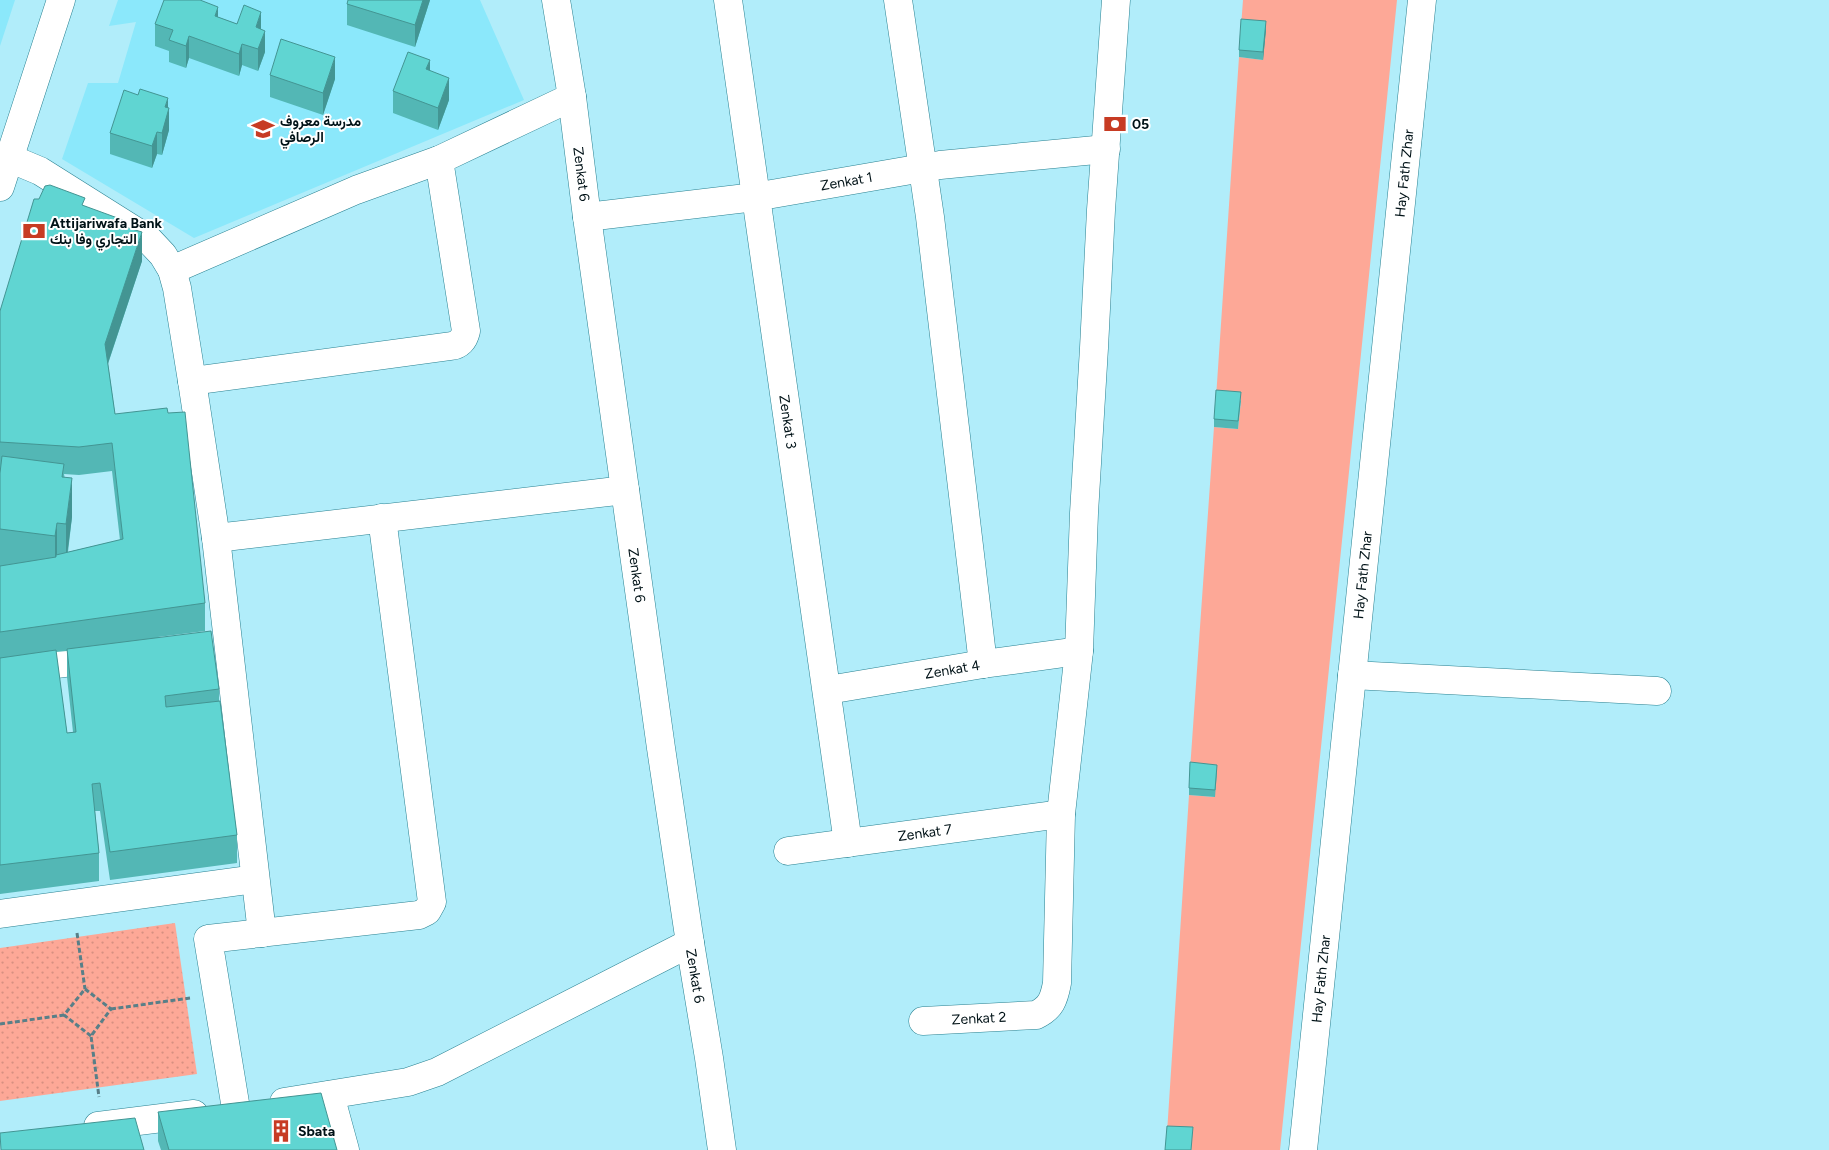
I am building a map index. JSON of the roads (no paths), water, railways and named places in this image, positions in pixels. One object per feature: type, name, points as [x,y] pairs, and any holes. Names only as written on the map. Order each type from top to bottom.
[{"type":"street","points":[[0,187],[62,0]]},
{"type":"street","name":"Zenkat 6","points":[[556,0],[572,97],[625,490],[690,943],[722,1150]]},
{"type":"street","name":"Zenkat 3","points":[[728,0],[755,197],[828,690],[848,843]]},
{"type":"street","points":[[898,0],[930,217],[983,664]]},
{"type":"street","points":[[1061,814],[1079,651],[1098,264],[1116,0]]},
{"type":"street","name":"Hay Fath Zhar","points":[[1303,1150],[1422,0]]},
{"type":"street","points":[[172,270],[356,190],[439,160],[572,97]]},
{"type":"street","name":"Zenkat 1","points":[[587,217],[755,197],[922,168],[982,160],[1106,149]]},
{"type":"street","points":[[9,158],[40,171],[148,239],[163,255],[172,270],[177,288],[216,538],[217,644],[256,879],[262,933]]},
{"type":"street","points":[[192,381],[451,346],[460,343],[466,331],[439,160]]},
{"type":"street","points":[[216,538],[625,490]]},
{"type":"street","points":[[236,1109],[208,939],[419,915],[427,910],[432,902],[382,518]]},
{"type":"street","name":"Zenkat 4","points":[[828,690],[983,664],[1079,651]]},
{"type":"street","points":[[0,671],[128,655]]},
{"type":"street","points":[[1352,675],[1658,692]]},
{"type":"street","name":"Zenkat 7","points":[[788,851],[1061,814]]},
{"type":"street","name":"Zenkat 2","points":[[923,1022],[1036,1015],[1050,1006],[1057,983],[1061,814]]},
{"type":"street","points":[[0,914],[256,879]]},
{"type":"street","points":[[75,1129],[236,1109],[408,1082],[438,1072],[690,943]]},
{"type":"street","points":[[330,1095],[345,1150]]},
{"type":"place","name":"05","points":[[1115,124]]},
{"type":"place","name":"مدرسة معروف الرصافي","points":[[263,129]]},
{"type":"place","name":"Attijariwafa Bank التجاري وفا بنك","points":[[34,231]]},
{"type":"place","name":"Sbata","points":[[281,1131]]}]
